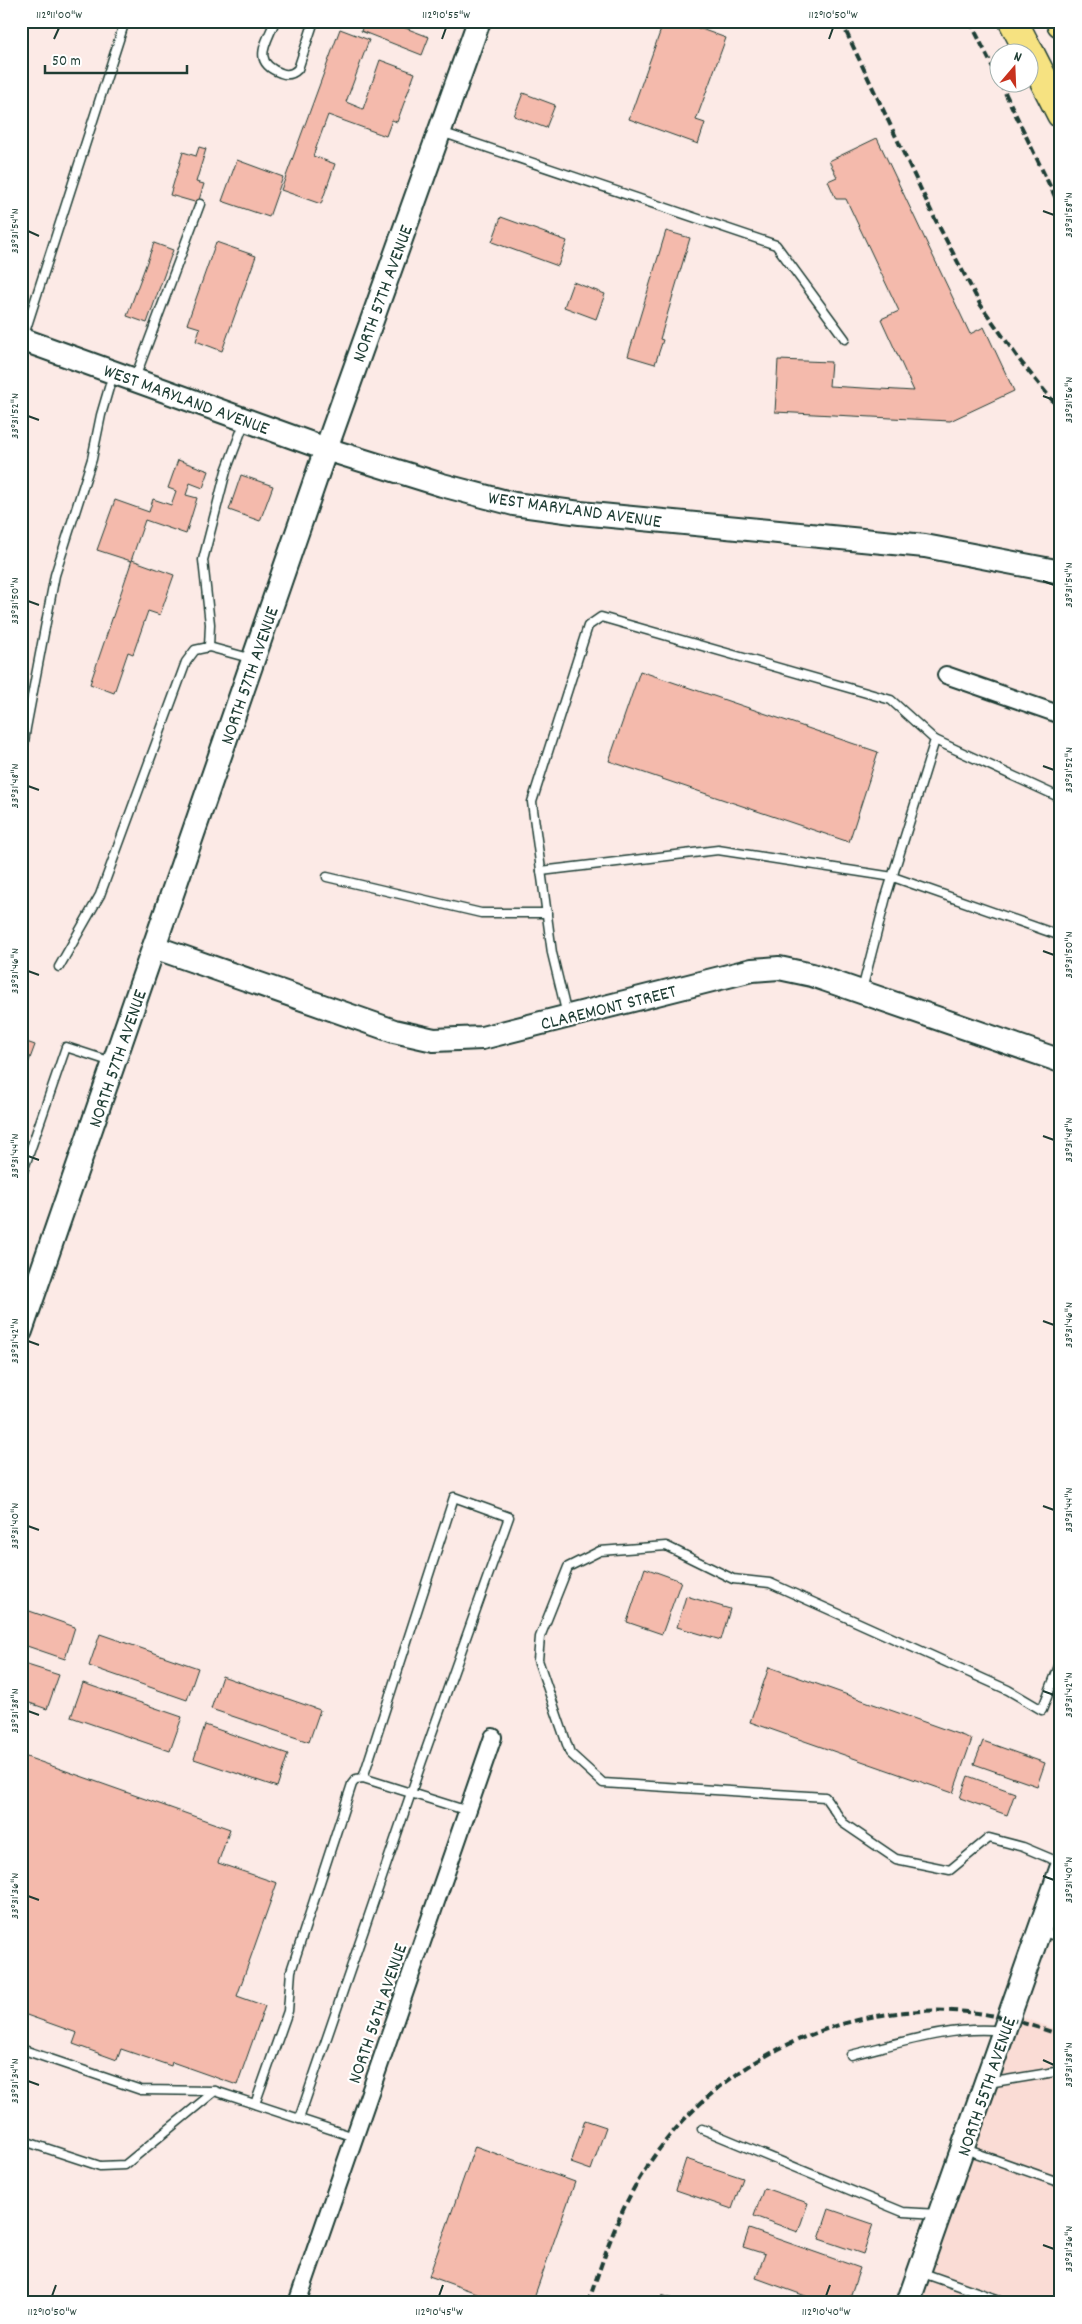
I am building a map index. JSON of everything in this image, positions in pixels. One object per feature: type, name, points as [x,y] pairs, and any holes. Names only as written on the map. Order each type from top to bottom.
[{"type":"highway","points":[[1013,21],[1024,42]]},
{"type":"highway","points":[[1040,74],[1061,114]]},
{"type":"street","name":"NORTH 57TH AVENUE","points":[[21,1331],[26,1300],[114,1063],[326,449],[479,21]]},
{"type":"street","name":"WEST MARYLAND AVENUE","points":[[22,339],[326,449],[442,485],[514,504],[580,513],[939,548],[1061,572]]},
{"type":"street","points":[[946,675],[1061,715]]},
{"type":"street","name":"CLAREMONT STREET","points":[[154,947],[394,1031],[434,1040],[482,1038],[752,970],[779,968],[812,975],[1061,1061]]},
{"type":"street","name":"NORTH 56TH AVENUE","points":[[297,2303],[494,1737]]},
{"type":"street","name":"NORTH 55TH AVENUE","points":[[908,2303],[1061,1869]]},
{"type":"lane","points":[[22,339],[125,21]]},
{"type":"lane","points":[[275,21],[263,54],[264,63],[269,69],[286,75],[294,73],[298,68],[314,21]]},
{"type":"lane","points":[[440,131],[776,246],[845,339]]},
{"type":"lane","points":[[21,764],[55,575],[92,459],[100,420],[124,376],[200,204]]},
{"type":"lane","points":[[209,647],[210,624],[203,560],[226,471],[245,420]]},
{"type":"lane","points":[[567,1016],[552,953],[532,802],[588,626],[601,617],[891,700],[935,740],[1061,798]]},
{"type":"lane","points":[[59,967],[100,895],[186,662],[195,650],[209,647],[254,659]]},
{"type":"lane","points":[[862,992],[892,877],[935,740]]},
{"type":"lane","points":[[541,871],[718,850],[892,877],[1061,936]]},
{"type":"lane","points":[[327,877],[481,913],[547,913]]},
{"type":"lane","points":[[21,1177],[66,1047],[114,1063]]},
{"type":"lane","points":[[299,2119],[422,1761],[509,1517],[454,1497],[363,1778]]},
{"type":"lane","points":[[1061,1661],[1042,1710],[1008,1690],[770,1583],[732,1579],[666,1546],[600,1551],[568,1567],[540,1637],[538,1660],[570,1753],[603,1783],[825,1797],[843,1823],[896,1859],[950,1870],[989,1838],[1023,1847],[1061,1863]]},
{"type":"lane","points":[[255,2104],[288,2011],[292,1971],[349,1793],[356,1779],[363,1778],[468,1811]]},
{"type":"lane","points":[[1039,1931],[1061,1938]]},
{"type":"lane","points":[[851,2054],[931,2036],[981,2028],[1004,2031]]},
{"type":"lane","points":[[21,2049],[141,2090],[215,2091],[354,2137]]},
{"type":"lane","points":[[986,2083],[1061,2071]]},
{"type":"lane","points":[[21,2140],[100,2166],[125,2165],[215,2091]]},
{"type":"lane","points":[[702,2129],[903,2212],[940,2214]]},
{"type":"lane","points":[[963,2148],[1061,2183]]},
{"type":"lane","points":[[919,2272],[1008,2303]]},
{"type":"shaded area","points":[[1021,2017],[1061,2031],[1061,2303],[922,2303]]},
{"type":"building","points":[[365,21],[387,21],[429,37],[422,55],[361,31]]},
{"type":"building","points":[[664,21],[691,21],[690,25],[726,38],[696,120],[705,123],[698,144],[629,119]]},
{"type":"building","points":[[340,29],[369,40],[346,102],[363,109],[380,60],[415,73],[397,122],[392,120],[386,136],[328,115],[313,156],[335,164],[321,204],[281,190]]},
{"type":"building","points":[[523,93],[555,105],[546,128],[514,116]]},
{"type":"building","points":[[877,138],[970,334],[984,327],[1014,391],[950,421],[775,412],[778,360],[831,362],[829,386],[914,391],[881,319],[899,311],[846,199],[836,199],[828,181],[837,177],[829,161]]},
{"type":"building","points":[[199,147],[206,149],[196,182],[204,184],[198,203],[170,195],[183,152],[196,156]]},
{"type":"building","points":[[237,160],[283,177],[269,217],[222,201]]},
{"type":"building","points":[[501,217],[567,241],[558,266],[492,242]]},
{"type":"building","points":[[666,231],[690,238],[660,339],[663,340],[655,364],[628,356]]},
{"type":"building","points":[[216,242],[256,256],[222,351],[196,341],[200,328],[187,324]]},
{"type":"building","points":[[154,243],[173,250],[147,323],[127,316]]},
{"type":"building","points":[[573,282],[605,294],[596,319],[564,307]]},
{"type":"building","points":[[178,460],[209,471],[203,488],[190,483],[186,495],[197,498],[186,534],[145,520],[131,561],[97,550],[115,500],[149,512],[153,499],[171,505],[176,491],[168,488]]},
{"type":"building","points":[[241,475],[273,486],[260,521],[229,510]]},
{"type":"building","points":[[132,560],[174,575],[160,615],[148,611],[133,654],[128,652],[114,693],[90,684]]},
{"type":"building","points":[[640,671],[878,752],[849,842],[609,761]]},
{"type":"building","points":[[21,1040],[35,1045],[21,1083]]},
{"type":"building","points":[[645,1568],[681,1581],[662,1634],[627,1622]]},
{"type":"building","points":[[686,1596],[730,1609],[721,1640],[677,1627]]},
{"type":"building","points":[[21,1608],[75,1627],[65,1659],[21,1644]]},
{"type":"building","points":[[100,1634],[198,1668],[187,1700],[89,1666]]},
{"type":"building","points":[[21,1663],[59,1675],[47,1709],[21,1700]]},
{"type":"building","points":[[769,1667],[972,1739],[953,1793],[750,1722]]},
{"type":"building","points":[[222,1676],[320,1710],[309,1742],[211,1709]]},
{"type":"building","points":[[83,1683],[182,1717],[170,1751],[71,1717]]},
{"type":"building","points":[[205,1725],[288,1754],[277,1787],[194,1759]]},
{"type":"building","points":[[983,1741],[1045,1763],[1037,1786],[974,1764]]},
{"type":"building","points":[[21,1755],[230,1829],[218,1863],[277,1883],[237,1996],[265,2006],[237,2085],[172,2062],[171,2066],[121,2049],[117,2060],[73,2044],[77,2033],[21,2013]]},
{"type":"building","points":[[968,1776],[1015,1793],[1007,1815],[960,1798]]},
{"type":"building","points":[[585,2120],[606,2127],[591,2170],[571,2163]]},
{"type":"building","points":[[475,2146],[575,2182],[532,2303],[505,2303],[429,2276]]},
{"type":"building","points":[[686,2159],[743,2178],[732,2209],[676,2190]]},
{"type":"building","points":[[764,2188],[808,2203],[798,2232],[754,2216]]},
{"type":"building","points":[[829,2209],[873,2224],[863,2254],[819,2239]]},
{"type":"building","points":[[749,2229],[860,2268],[848,2303],[825,2303],[756,2278],[765,2254],[743,2247]]},
{"type":"building","points":[[662,2295],[684,2303],[660,2303]]},
{"type":"railway","points":[[841,21],[934,217],[980,304],[1021,362],[1061,411]]},
{"type":"railway","points":[[970,21],[990,62]]},
{"type":"railway","points":[[1005,92],[1061,209]]},
{"type":"railway","points":[[588,2303],[620,2217],[646,2168],[676,2129],[711,2094],[750,2065],[793,2042],[838,2025],[886,2014],[935,2011],[984,2014],[1014,2020],[1061,2035]]}]
